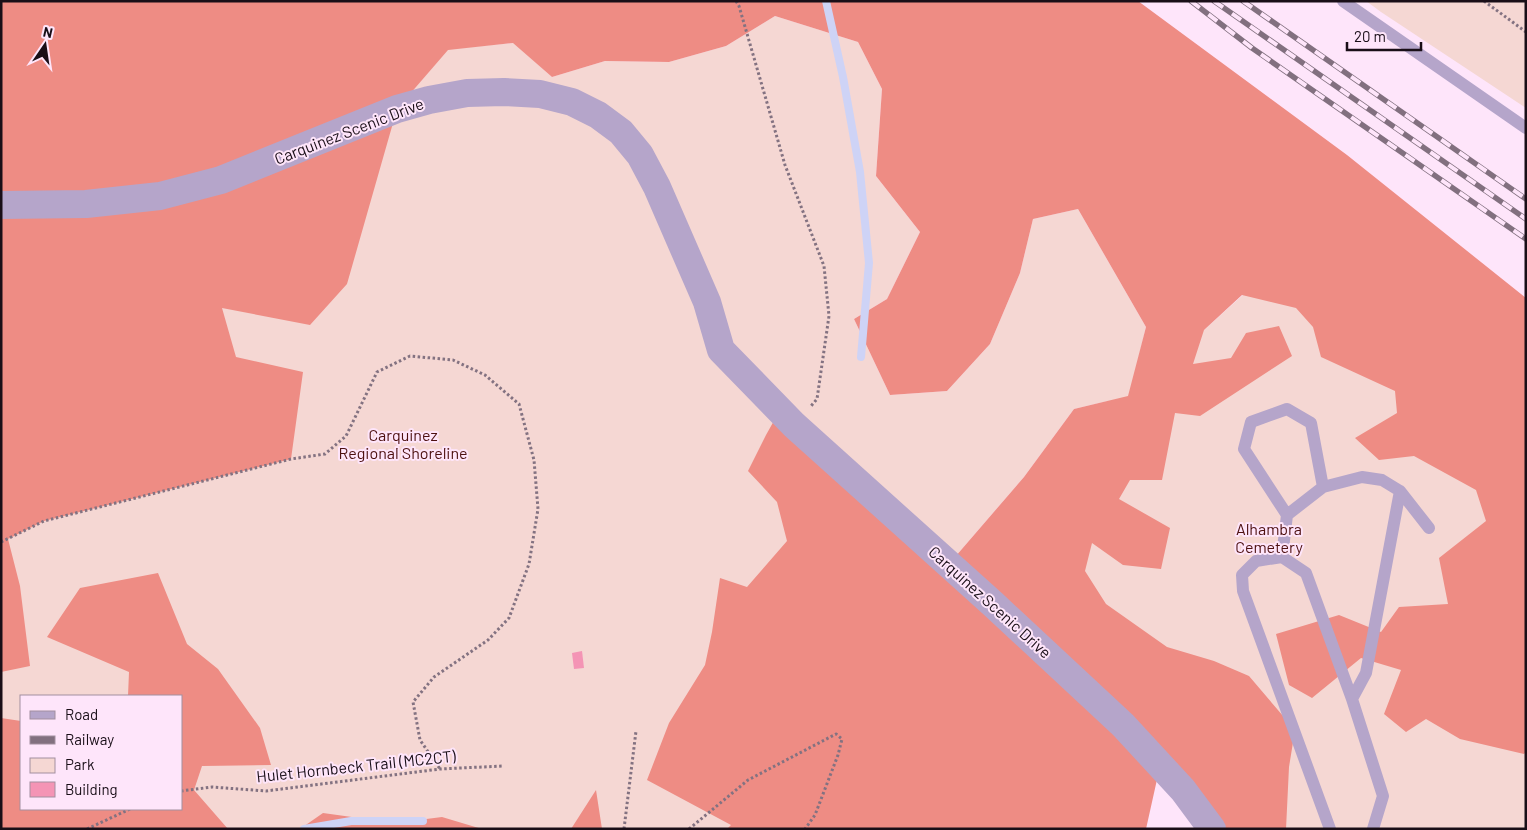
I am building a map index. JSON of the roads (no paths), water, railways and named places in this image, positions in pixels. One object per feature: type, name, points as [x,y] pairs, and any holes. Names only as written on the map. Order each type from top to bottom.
[{"type":"street","name":"Carquinez Scenic Drive","points":[[1,205],[86,204],[160,196],[221,180],[397,109],[429,100],[467,93],[504,92],[540,94],[572,102],[598,115],[621,132],[640,155],[658,187],[707,302],[736,342],[757,385],[794,425],[994,604],[1096,699],[1153,756],[1183,790],[1212,829]]},
{"type":"lane","points":[[1343,1],[1526,128]]},
{"type":"lane","points":[[1282,557],[1286,515],[1244,450],[1251,422],[1287,409],[1311,424],[1323,487]]},
{"type":"lane","points":[[1286,515],[1323,487],[1362,477],[1382,480],[1400,491],[1429,528]]},
{"type":"lane","points":[[1352,699],[1366,673],[1400,491]]},
{"type":"lane","points":[[1330,829],[1243,591],[1242,575],[1256,561],[1282,557],[1306,573],[1352,699],[1383,796],[1372,829]]},
{"type":"waterway","points":[[826,1],[843,77],[860,172],[869,263],[861,357]]},
{"type":"waterway","points":[[304,829],[351,821],[423,821]]},
{"type":"railway","points":[[1191,1],[1252,48],[1526,239]]},
{"type":"railway","points":[[1214,1],[1526,219]]},
{"type":"railway","points":[[1243,1],[1526,199]]},
{"type":"park label","name":"Carquinez Regional Shoreline","points":[[403,444]]},
{"type":"park label","name":"Alhambra Cemetery","points":[[1269,538]]}]
